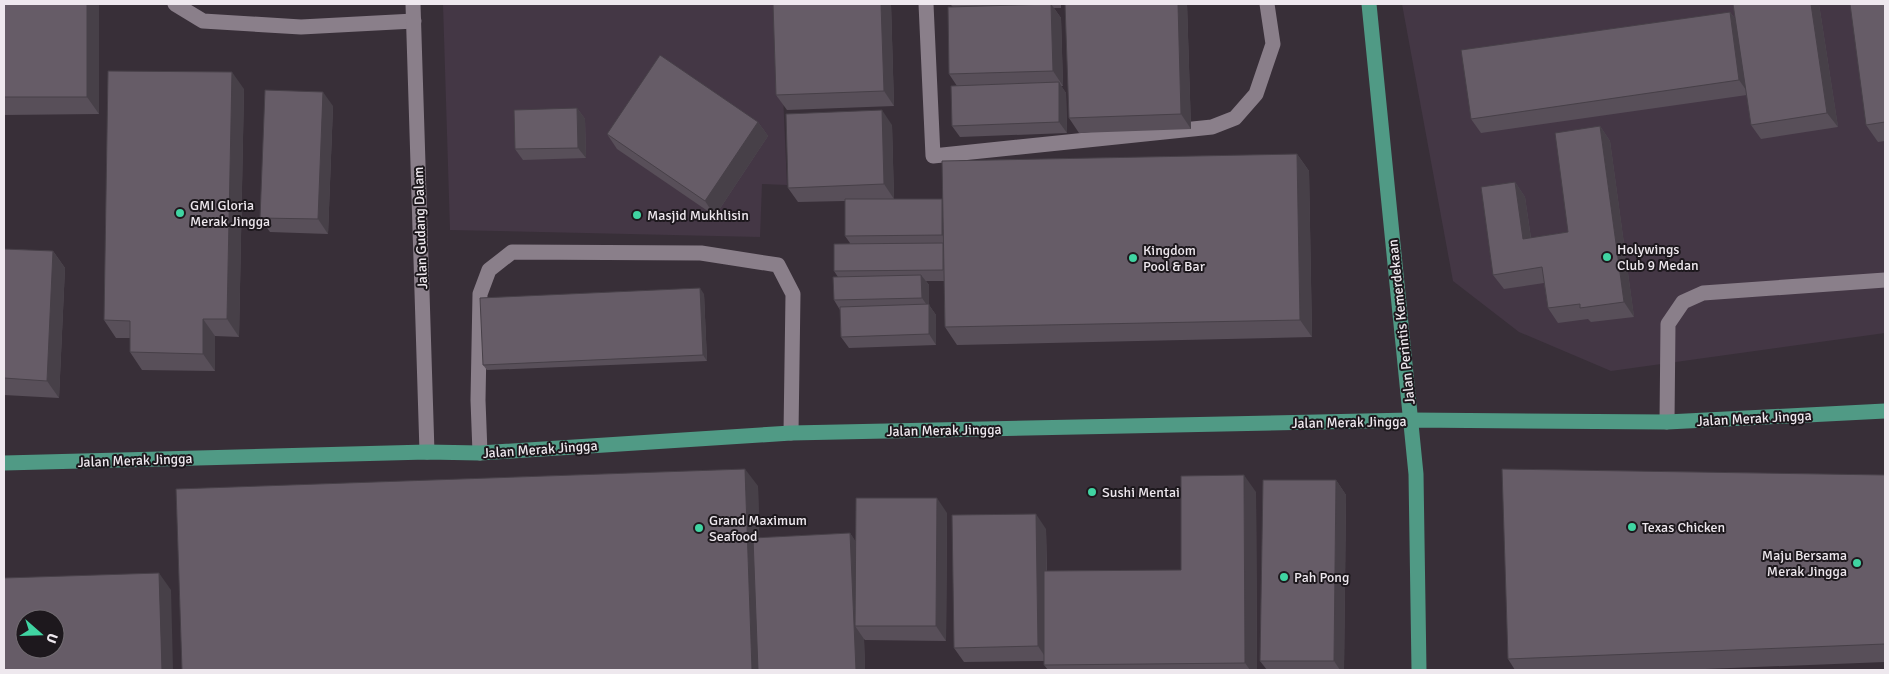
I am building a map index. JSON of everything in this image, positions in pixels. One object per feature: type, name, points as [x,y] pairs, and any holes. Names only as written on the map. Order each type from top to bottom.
[{"type":"main road","name":"Jalan Perintis Kemerdekaan","points":[[1369,4],[1416,474],[1419,670]]},
{"type":"main road","name":"Jalan Merak Jingga","points":[[4,463],[427,452],[480,454],[791,433],[1411,420],[1667,422],[1885,411]]},
{"type":"street","points":[[175,4],[204,21],[301,27],[414,20]]},
{"type":"street","name":"Jalan Gudang Dalam","points":[[414,4],[427,452]]},
{"type":"street","points":[[926,4],[933,156],[1212,127],[1236,118],[1256,94],[1273,44],[1267,4]]},
{"type":"street","points":[[480,454],[478,400],[480,294],[489,270],[512,252],[701,253],[778,265],[793,294],[791,433]]},
{"type":"street","points":[[1667,422],[1668,324],[1683,302],[1703,293],[1885,280]]},
{"type":"shaded area","points":[[443,4],[779,4],[787,185],[762,184],[760,237],[450,230]]},
{"type":"shaded area","points":[[1402,4],[1885,4],[1885,333],[1611,371],[1519,332],[1453,281]]},
{"type":"building","points":[[4,4],[87,4],[87,97],[4,97]]},
{"type":"building","points":[[773,4],[881,4],[884,91],[776,95]]},
{"type":"building","points":[[1051,4],[1053,71],[949,74],[948,7]]},
{"type":"building","points":[[1065,4],[1178,4],[1181,114],[1069,118]]},
{"type":"building","points":[[1733,4],[1811,4],[1827,113],[1751,125]]},
{"type":"building","points":[[1850,4],[1885,4],[1885,122],[1866,125]]},
{"type":"building","points":[[1730,12],[1739,80],[1471,119],[1461,50]]},
{"type":"building","points":[[660,55],[758,122],[705,201],[607,134]]},
{"type":"building","name":"GMI Gloria Merak Jingga","points":[[108,71],[232,72],[227,319],[203,319],[203,354],[130,352],[130,321],[104,320]]},
{"type":"building","points":[[1059,82],[1059,122],[952,126],[951,86]]},
{"type":"building","points":[[265,90],[323,92],[318,219],[260,218]]},
{"type":"building","points":[[577,108],[578,148],[515,149],[514,110]]},
{"type":"building","points":[[882,110],[884,184],[788,188],[786,114]]},
{"type":"building","points":[[1600,126],[1624,302],[1580,308],[1580,304],[1548,308],[1542,267],[1493,275],[1481,187],[1515,182],[1523,239],[1568,232],[1555,133]]},
{"type":"building","name":"Kingdom Pool & Bar","points":[[1297,154],[1300,320],[945,327],[942,161]]},
{"type":"building","points":[[845,199],[942,199],[942,235],[845,236]]},
{"type":"building","points":[[943,243],[943,270],[834,271],[834,244]]},
{"type":"building","points":[[4,249],[53,251],[47,381],[4,378]]},
{"type":"building","points":[[921,275],[922,298],[834,300],[833,277]]},
{"type":"building","points":[[700,288],[703,355],[483,365],[480,298]]},
{"type":"building","points":[[929,304],[929,334],[841,337],[840,307]]},
{"type":"building","points":[[745,469],[752,670],[182,670],[176,489]]},
{"type":"building","points":[[1502,469],[1885,475],[1885,644],[1508,659]]},
{"type":"building","points":[[1244,475],[1245,663],[1044,665],[1044,571],[1181,570],[1181,476]]},
{"type":"building","points":[[1263,480],[1336,480],[1334,661],[1260,661]]},
{"type":"building","points":[[856,498],[937,498],[936,626],[855,626]]},
{"type":"building","points":[[1036,514],[1038,646],[954,648],[952,515]]},
{"type":"building","points":[[850,533],[856,670],[758,670],[753,538]]},
{"type":"building","points":[[159,573],[162,670],[4,670],[4,578]]},
{"type":"place","name":"GMI Gloria Merak Jingga","points":[[180,213]]},
{"type":"place","name":"Masjid Mukhlisin","points":[[637,215]]},
{"type":"place","name":"Holywings Club 9 Medan","points":[[1607,257]]},
{"type":"place","name":"Kingdom Pool & Bar","points":[[1133,258]]},
{"type":"place","name":"Sushi Mentai","points":[[1092,492]]},
{"type":"place","name":"Texas Chicken","points":[[1632,527]]},
{"type":"place","name":"Grand Maximum Seafood","points":[[699,528]]},
{"type":"place","name":"Maju Bersama Merak Jingga","points":[[1857,563]]},
{"type":"place","name":"Pah Pong","points":[[1284,577]]}]
